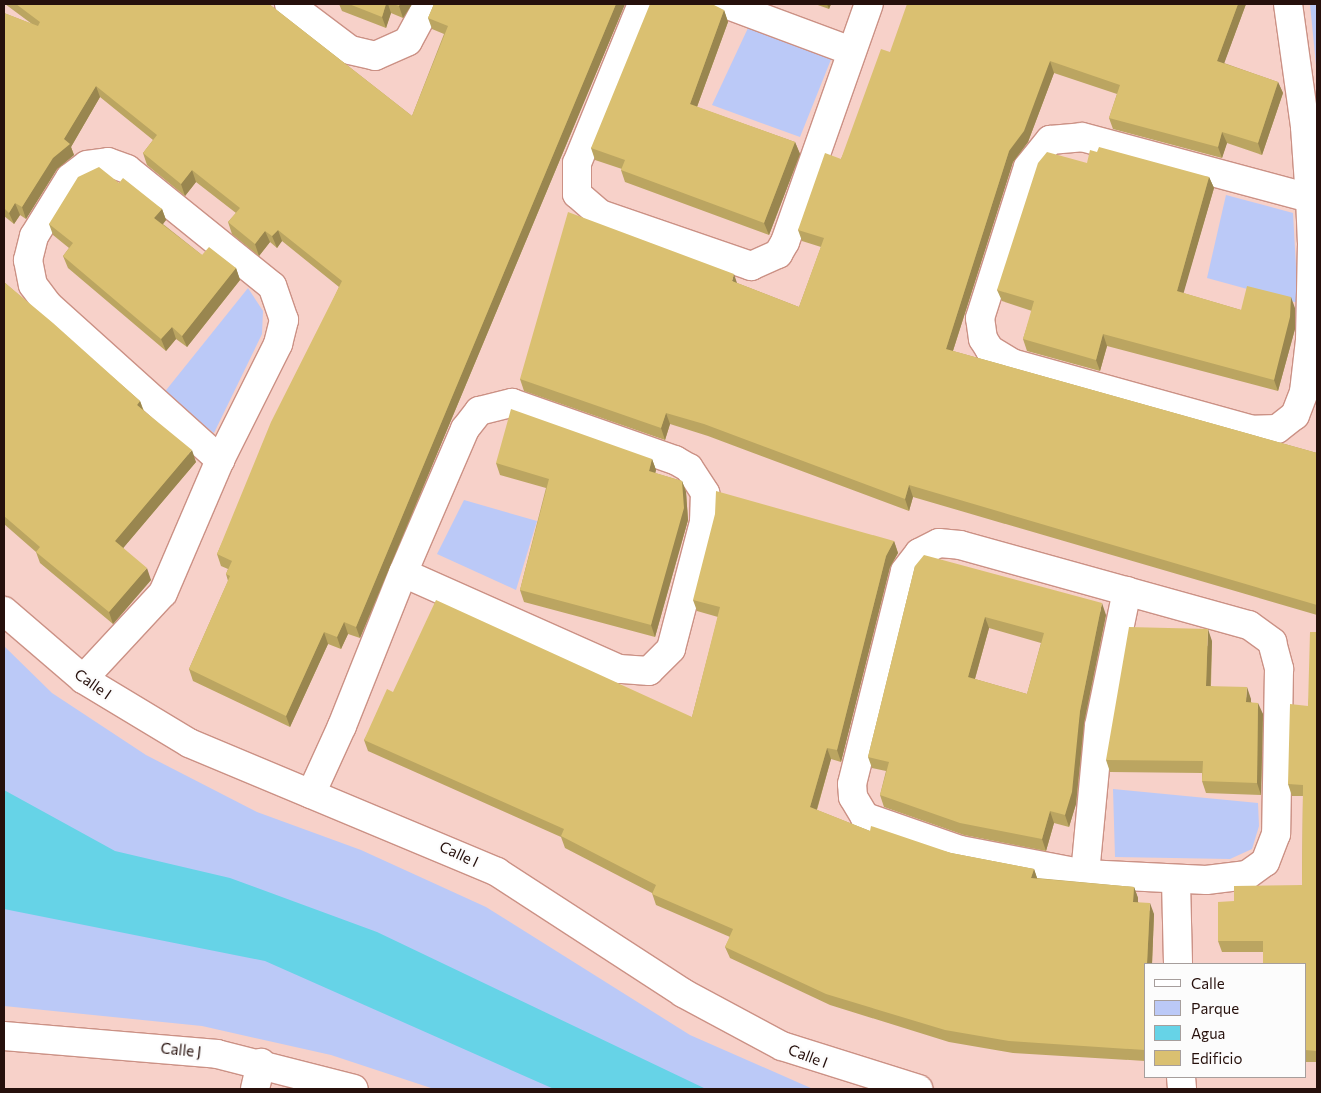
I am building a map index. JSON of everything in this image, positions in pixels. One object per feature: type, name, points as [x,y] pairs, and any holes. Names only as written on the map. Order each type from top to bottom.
[{"type":"street","points":[[289,4],[350,50],[375,56],[408,41],[428,4]]},
{"type":"street","points":[[642,4],[577,163],[577,194],[600,214],[736,264],[766,262],[785,242],[850,50],[869,4]]},
{"type":"street","points":[[724,4],[850,50]]},
{"type":"street","points":[[1288,4],[1305,127],[1310,198],[1312,288],[1304,392],[1296,414],[1277,429],[1253,430],[1012,363],[990,350],[983,339],[982,307],[1028,167],[1050,140],[1082,137],[1310,198]]},
{"type":"street","points":[[84,679],[163,593],[220,460],[278,344],[284,320],[278,297],[264,278],[128,169],[108,162],[87,165],[70,178],[34,236],[28,260],[33,285],[48,305],[220,460]]},
{"type":"street","points":[[311,794],[403,572],[465,429],[479,411],[500,403],[523,406],[676,460],[689,468],[705,493],[704,522],[670,649],[649,671],[620,669],[403,572]]},
{"type":"street","points":[[950,543],[1127,592],[1249,625],[1272,642],[1278,655],[1276,834],[1270,854],[1247,875],[1176,881],[1085,874],[960,850],[874,823],[858,809],[852,784],[905,571],[919,553],[950,543]]},
{"type":"street","points":[[1085,874],[1099,726],[1127,592]]},
{"type":"street","name":"Calle I","points":[[4,611],[84,679],[189,743],[497,872],[732,1022],[833,1066],[918,1089]]},
{"type":"street","points":[[1176,881],[1178,963]]},
{"type":"street","name":"Calle J","points":[[4,1036],[171,1049],[261,1063],[300,1081],[354,1089]]},
{"type":"street","points":[[254,1089],[261,1063]]},
{"type":"green space","points":[[1310,4],[1317,4],[1317,68],[1316,65]]},
{"type":"green space","points":[[748,28],[832,57],[800,137],[712,105]]},
{"type":"green space","points":[[1226,195],[1293,213],[1298,303],[1207,278]]},
{"type":"green space","points":[[248,288],[263,311],[262,334],[214,433],[163,394]]},
{"type":"green space","points":[[464,500],[537,521],[516,590],[437,554]]},
{"type":"green space","points":[[4,646],[52,693],[146,755],[257,812],[361,850],[486,907],[690,1035],[813,1089],[434,1089],[331,1055],[202,1026],[4,1006]]},
{"type":"green space","points":[[1113,789],[1258,803],[1259,826],[1252,849],[1230,859],[1115,857]]},
{"type":"water","points":[[4,790],[115,851],[230,878],[377,932],[706,1089],[554,1089],[265,961],[4,909]]},
{"type":"building","points":[[16,4],[269,4],[412,116],[448,26],[428,18],[434,4],[616,4],[356,627],[344,622],[337,637],[324,632],[286,716],[189,669],[230,576],[226,574],[232,561],[217,554],[271,422],[342,281],[278,230],[272,236],[265,231],[255,244],[228,222],[240,208],[192,170],[181,184],[143,153],[157,135],[96,86],[64,139],[70,144],[53,158],[22,207],[15,203],[9,213],[4,208],[4,13],[38,26],[40,22]]},
{"type":"building","points":[[349,4],[386,4],[382,17]]},
{"type":"building","points":[[650,4],[712,4],[724,10],[690,104],[795,142],[764,223],[621,170],[625,160],[591,148]]},
{"type":"building","points":[[907,4],[1238,4],[1217,61],[1278,82],[1258,143],[1222,132],[1218,147],[1109,118],[1120,85],[1050,61],[1024,131],[1009,151],[946,349],[1317,453],[1317,605],[909,485],[905,499],[704,424],[666,413],[661,428],[520,379],[568,212],[734,274],[732,281],[799,307],[824,238],[798,230],[825,153],[841,159],[881,49],[890,52]]},
{"type":"building","points":[[1099,147],[1209,177],[1177,291],[1241,310],[1247,286],[1291,297],[1290,317],[1274,380],[1103,334],[1096,360],[1023,339],[1034,301],[997,290],[1038,163],[1047,152],[1087,163],[1090,150],[1097,152]]},
{"type":"building","points":[[99,167],[119,183],[123,178],[162,209],[154,218],[202,255],[209,247],[236,268],[182,336],[172,327],[161,339],[63,256],[73,243],[49,224],[78,177]]},
{"type":"building","points":[[4,282],[140,401],[137,405],[192,450],[115,541],[147,568],[109,612],[36,552],[40,547],[4,516]]},
{"type":"building","points":[[511,409],[652,459],[649,471],[682,481],[684,508],[651,625],[520,590],[549,479],[496,463]]},
{"type":"building","points":[[716,491],[894,541],[886,556],[837,750],[827,748],[810,807],[870,831],[871,826],[951,853],[1034,869],[1031,878],[1134,887],[1133,902],[1150,903],[1147,963],[1144,963],[1144,1050],[1009,1041],[945,1030],[826,994],[725,947],[733,929],[652,894],[656,885],[561,836],[564,829],[364,740],[387,689],[393,692],[436,600],[692,717],[720,607],[693,600],[715,514]]},
{"type":"building","points":[[924,555],[1102,603],[1080,711],[1072,792],[1065,815],[1050,811],[1042,839],[960,823],[880,795],[889,762],[868,757],[915,566]],"holes":[[[985,617],[1044,633],[1027,694],[968,677]]]},
{"type":"building","points":[[1129,627],[1208,629],[1206,686],[1247,687],[1246,702],[1258,703],[1257,783],[1202,781],[1203,761],[1106,760]]},
{"type":"building","points":[[1310,632],[1317,632],[1317,1051],[1306,1050],[1306,963],[1263,963],[1263,941],[1218,941],[1218,902],[1234,901],[1234,886],[1302,885],[1303,785],[1288,784],[1290,704],[1308,706]]}]
